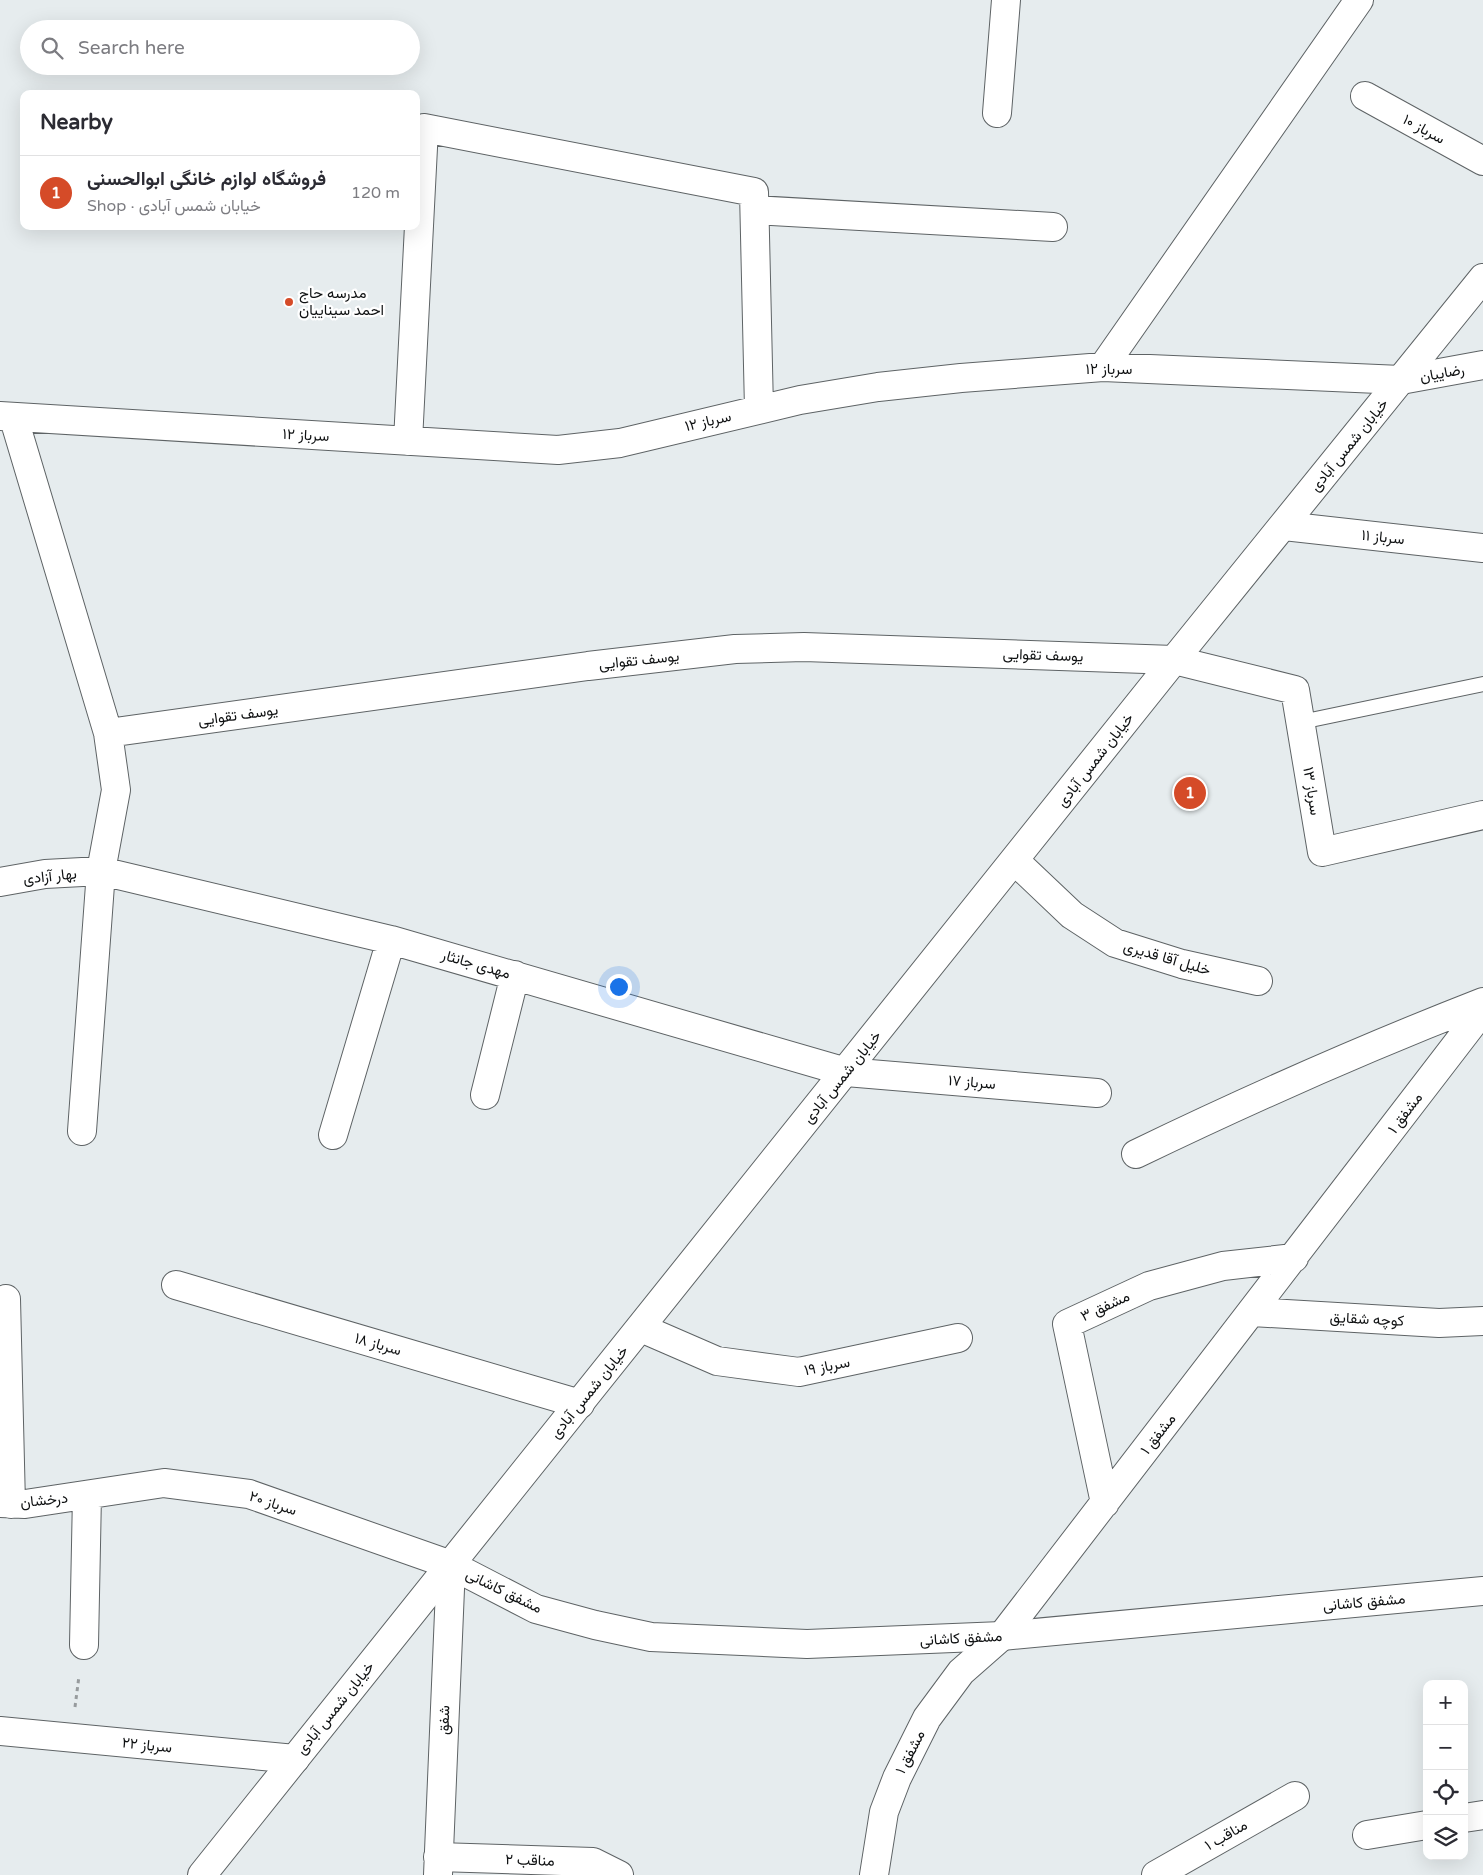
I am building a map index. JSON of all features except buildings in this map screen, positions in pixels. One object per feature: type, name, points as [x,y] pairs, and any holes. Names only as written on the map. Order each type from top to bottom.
[{"type":"street","points":[[997,113],[1006,0]]},
{"type":"street","points":[[1103,367],[1358,0]]},
{"type":"street","name":"سرباز ۱۰","points":[[1365,96],[1483,161]]},
{"type":"street","points":[[420,206],[424,128],[754,192],[759,409]]},
{"type":"street","points":[[755,210],[1053,227]]},
{"type":"street","points":[[408,441],[419,230]]},
{"type":"street","name":"خیابان شمس آبادی","points":[[202,1875],[1016,861],[1174,660],[1483,278]]},
{"type":"street","name":"رضاییان","points":[[1401,380],[1483,365]]},
{"type":"street","name":"سرباز ۱۲","points":[[7,418],[558,450],[620,443],[759,409],[878,387],[961,378],[1103,367],[1401,380]]},
{"type":"street","points":[[7,418],[108,733],[116,790],[101,871],[82,1132]]},
{"type":"street","name":"سرباز ۱۱","points":[[1284,526],[1483,548]]},
{"type":"street","name":"یوسف تقوایی","points":[[108,733],[588,666],[735,649],[804,647],[1174,660]]},
{"type":"street","name":"سرباز ۱۳","points":[[1174,660],[1295,690],[1322,852],[1483,815]]},
{"type":"street","name":"خلیل آقا قدیری","points":[[1016,861],[1072,915],[1115,943],[1182,964],[1258,982]]},
{"type":"street","name":"بهار آزادی","points":[[0,882],[45,874],[101,871]]},
{"type":"street","name":"مهدی جانثار","points":[[101,871],[391,940],[846,1072]]},
{"type":"street","points":[[333,1135],[391,940]]},
{"type":"street","points":[[485,1096],[515,975]]},
{"type":"street","points":[[1136,1154],[1245,1101],[1361,1050],[1483,1002]]},
{"type":"street","name":"مشفق ۱","points":[[874,1875],[884,1812],[897,1778],[928,1718],[961,1672],[1002,1636],[1483,1010]]},
{"type":"street","name":"سرباز ۱۷","points":[[846,1072],[1097,1093]]},
{"type":"street","name":"مشفق ۳","points":[[1105,1503],[1067,1324],[1149,1286],[1224,1266],[1294,1258]]},
{"type":"street","name":"سرباز ۱۸","points":[[176,1284],[580,1404]]},
{"type":"street","points":[[5,1503],[6,1299]]},
{"type":"street","name":"کوچه شقایق","points":[[1252,1312],[1439,1323],[1483,1321]]},
{"type":"street","name":"سرباز ۱۹","points":[[641,1328],[717,1362],[799,1372],[958,1338]]},
{"type":"street","name":"سرباز ۲۰","points":[[88,1495],[164,1483],[249,1494],[451,1565]]},
{"type":"street","points":[[84,1645],[88,1495]]},
{"type":"street","name":"درخشان","points":[[5,1503],[25,1504],[88,1495]]},
{"type":"street","name":"مشفق کاشانی","points":[[451,1565],[536,1609],[651,1637],[807,1644],[1002,1636],[1483,1591]]},
{"type":"street","name":"شفق","points":[[438,1866],[451,1565]]},
{"type":"street","name":"سرباز ۲۲","points":[[0,1731],[295,1759]]},
{"type":"street","name":"مناقب ۱","points":[[1156,1875],[1295,1796]]},
{"type":"street","points":[[1468,1817],[1483,1815]]},
{"type":"street","points":[[1367,1835],[1423,1826]]},
{"type":"street","name":"مناقب ۲","points":[[438,1866],[592,1862],[619,1875]]},
{"type":"lane","points":[[1300,722],[1483,684]]},
{"type":"path","points":[[70,1737],[84,1645]]},
{"type":"place","name":"مدرسه حاج احمد سیناییان","points":[[289,302]]},
{"type":"place","name":"فروشگاه لوازم خانگی ابوالحسنی","points":[[1190,793]]}]
